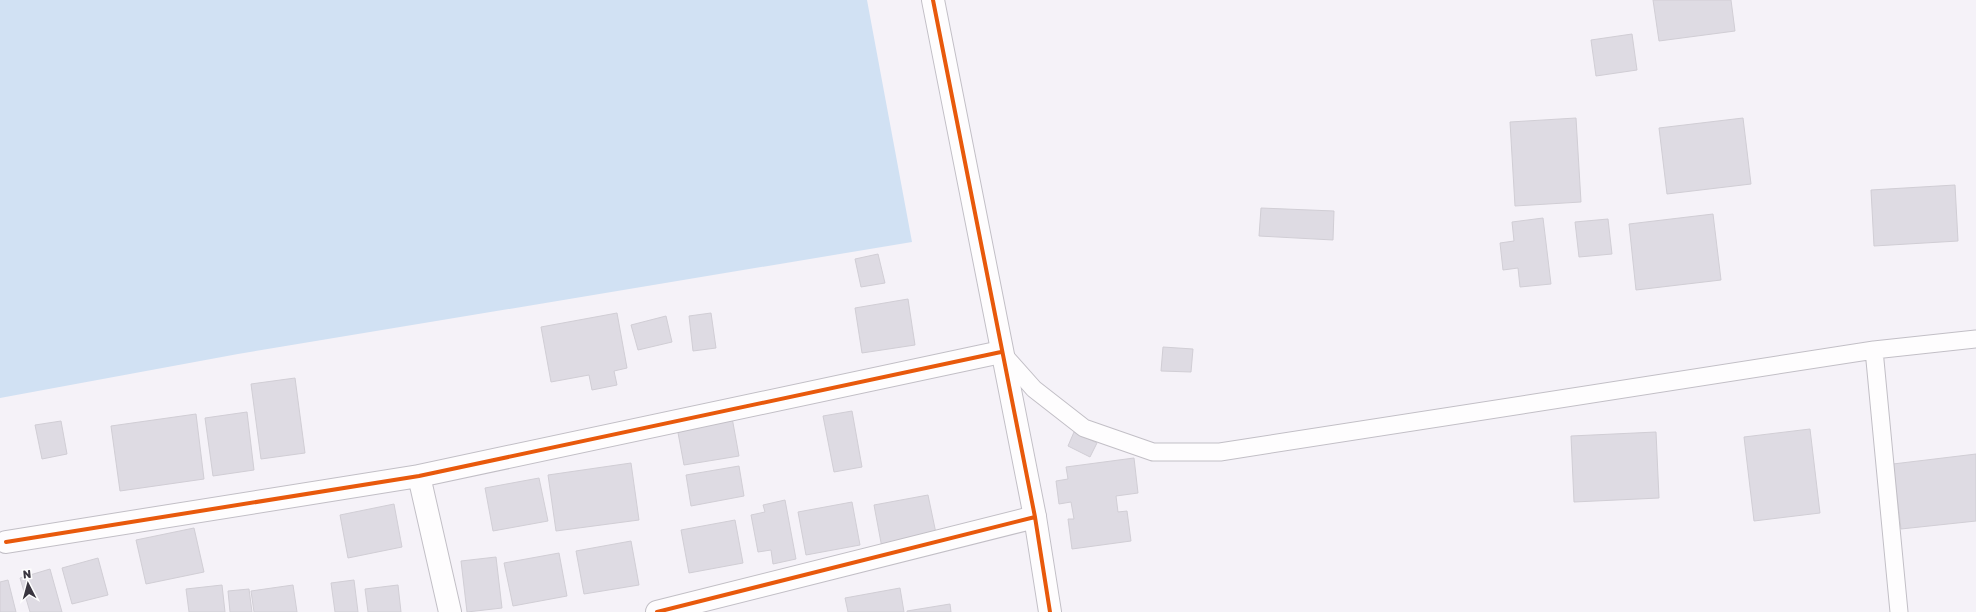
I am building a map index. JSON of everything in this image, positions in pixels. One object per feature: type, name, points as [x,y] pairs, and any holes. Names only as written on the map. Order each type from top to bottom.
[{"type":"street","points":[[933,0],[982,242],[1001,352],[1035,517],[1050,612]]},
{"type":"street","points":[[6,542],[419,476],[1001,352]]},
{"type":"street","points":[[419,476],[450,612]]},
{"type":"street","points":[[657,612],[1035,517]]},
{"type":"lane","points":[[1001,352],[1034,389],[1084,428],[1153,452],[1220,452],[1874,350],[1976,339]]},
{"type":"lane","points":[[1874,350],[1899,612]]},
{"type":"water","points":[[0,0],[867,0],[912,242],[238,354],[0,398]]},
{"type":"building","points":[[1653,0],[1731,0],[1735,31],[1659,41]]},
{"type":"building","points":[[1632,34],[1637,70],[1596,76],[1591,40]]},
{"type":"building","points":[[1576,118],[1581,202],[1515,206],[1510,122]]},
{"type":"building","points":[[1743,118],[1751,184],[1667,194],[1659,128]]},
{"type":"building","points":[[1955,185],[1958,241],[1874,246],[1871,190]]},
{"type":"building","points":[[1261,208],[1334,211],[1333,240],[1259,236]]},
{"type":"building","points":[[1713,214],[1721,280],[1636,290],[1629,224]]},
{"type":"building","points":[[1543,218],[1551,284],[1520,287],[1518,268],[1503,270],[1500,243],[1514,241],[1512,222]]},
{"type":"building","points":[[1608,219],[1612,254],[1579,257],[1575,222]]},
{"type":"building","points":[[878,254],[885,283],[861,287],[855,259]]},
{"type":"building","points":[[908,299],[915,345],[862,353],[855,308]]},
{"type":"building","points":[[617,313],[627,368],[614,371],[617,385],[592,390],[589,375],[551,382],[541,327]]},
{"type":"building","points":[[711,313],[716,348],[693,351],[689,316]]},
{"type":"building","points":[[666,316],[672,342],[638,350],[631,325]]},
{"type":"building","points":[[1163,347],[1193,349],[1191,372],[1161,371]]},
{"type":"building","points":[[295,378],[305,453],[261,459],[251,384]]},
{"type":"building","points":[[852,411],[862,467],[834,472],[823,416]]},
{"type":"building","points":[[247,412],[254,470],[213,476],[205,418]]},
{"type":"building","points":[[731,412],[739,456],[684,465],[676,422]]},
{"type":"building","points":[[196,414],[204,479],[120,491],[111,426]]},
{"type":"building","points":[[61,421],[67,454],[42,459],[35,425]]},
{"type":"building","points":[[1810,429],[1820,513],[1754,521],[1744,437]]},
{"type":"building","points":[[1074,432],[1097,443],[1090,457],[1068,446]]},
{"type":"building","points":[[1656,432],[1659,498],[1574,502],[1571,436]]},
{"type":"building","points":[[1976,454],[1976,521],[1901,529],[1893,464]]},
{"type":"building","points":[[1134,458],[1138,493],[1116,496],[1118,512],[1127,511],[1131,541],[1072,549],[1068,519],[1074,519],[1071,502],[1059,504],[1056,481],[1068,479],[1066,467]]},
{"type":"building","points":[[631,463],[639,520],[556,531],[548,475]]},
{"type":"building","points":[[739,466],[744,496],[691,506],[686,475]]},
{"type":"building","points":[[539,478],[548,521],[493,531],[485,488]]},
{"type":"building","points":[[928,495],[937,538],[882,548],[874,505]]},
{"type":"building","points":[[785,500],[796,559],[773,564],[771,550],[758,552],[751,515],[765,512],[763,505]]},
{"type":"building","points":[[852,502],[860,545],[806,555],[798,512]]},
{"type":"building","points":[[394,504],[402,547],[348,558],[340,515]]},
{"type":"building","points":[[735,520],[743,563],[689,573],[681,530]]},
{"type":"building","points":[[194,528],[204,572],[146,584],[136,540]]},
{"type":"building","points":[[631,541],[639,585],[584,594],[576,551]]},
{"type":"building","points":[[559,553],[567,596],[513,606],[504,563]]},
{"type":"building","points":[[496,557],[502,608],[467,612],[461,561]]},
{"type":"building","points":[[98,558],[108,595],[72,604],[62,568]]},
{"type":"building","points":[[50,569],[62,612],[30,612],[20,578]]},
{"type":"building","points":[[8,580],[16,612],[0,612],[0,582]]},
{"type":"building","points":[[354,580],[358,612],[335,612],[331,583]]},
{"type":"building","points":[[222,585],[225,612],[189,612],[186,589]]},
{"type":"building","points":[[293,585],[297,612],[254,612],[251,591]]},
{"type":"building","points":[[398,585],[401,612],[368,612],[365,589]]},
{"type":"building","points":[[900,588],[904,612],[848,612],[845,598]]},
{"type":"building","points":[[249,589],[252,612],[230,612],[228,591]]},
{"type":"building","points":[[950,604],[951,612],[907,612],[907,611]]},
{"type":"cycle path","points":[[933,0],[1035,517],[1050,612]]},
{"type":"cycle path","points":[[6,542],[419,476],[1001,352]]},
{"type":"cycle path","points":[[657,612],[1035,517]]}]
